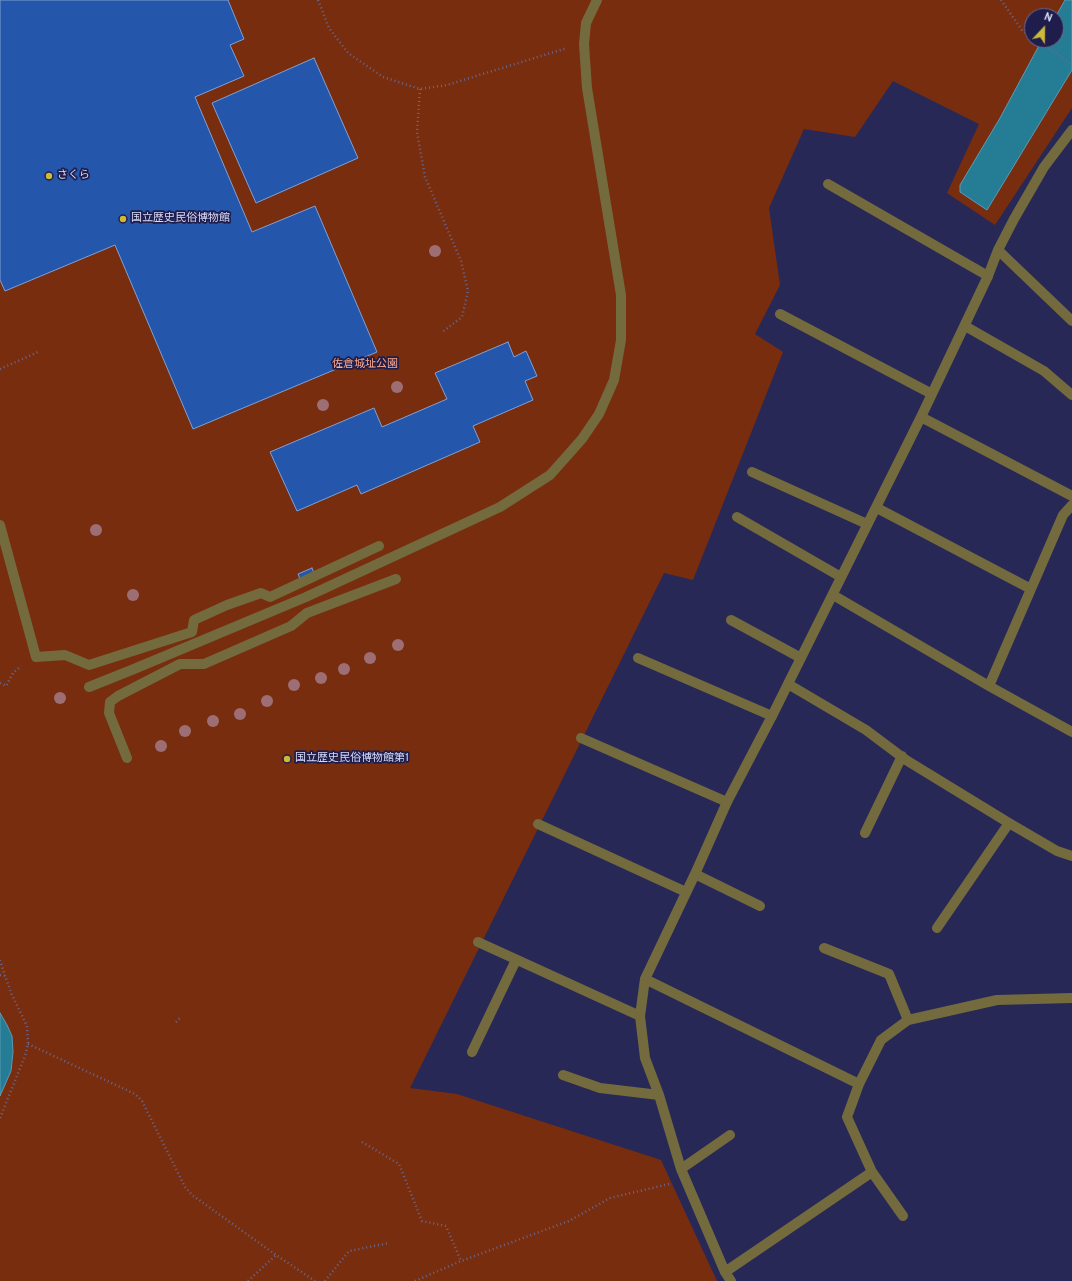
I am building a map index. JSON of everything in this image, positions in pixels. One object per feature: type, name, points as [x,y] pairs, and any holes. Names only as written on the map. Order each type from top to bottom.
[{"type":"street","points":[[89,687],[306,597],[500,507],[550,475],[582,439],[599,414],[614,380],[621,340],[621,296],[587,88],[584,44],[586,23],[597,0]]},
{"type":"street","points":[[872,1172],[728,1277],[685,1180],[659,1095],[645,1058],[640,1016],[645,979],[695,874],[727,802],[833,595],[921,417],[965,326],[998,250],[1044,167],[1072,130]]},
{"type":"street","points":[[828,184],[988,276]]},
{"type":"street","points":[[998,250],[1072,321]]},
{"type":"street","points":[[780,314],[932,394]]},
{"type":"street","points":[[965,326],[1044,371],[1072,394]]},
{"type":"street","points":[[921,417],[1072,496]]},
{"type":"street","points":[[752,472],[867,524]]},
{"type":"street","points":[[989,686],[1062,515],[1072,505]]},
{"type":"street","points":[[876,508],[1031,589]]},
{"type":"street","points":[[737,517],[842,577]]},
{"type":"street","points":[[0,525],[36,657],[65,655],[89,665],[192,632],[194,620],[227,605],[261,593],[270,597],[379,546]]},
{"type":"street","points":[[127,758],[109,713],[110,702],[118,696],[180,664],[204,664],[291,626],[307,613],[396,579]]},
{"type":"street","points":[[833,595],[989,686],[1072,732]]},
{"type":"street","points":[[731,620],[801,658]]},
{"type":"street","points":[[638,658],[772,716]]},
{"type":"street","points":[[788,684],[866,730],[902,756],[1009,823],[1057,851],[1072,856]]},
{"type":"street","points":[[581,738],[727,802]]},
{"type":"street","points":[[865,833],[902,756]]},
{"type":"street","points":[[937,928],[1009,823]]},
{"type":"street","points":[[538,824],[686,892]]},
{"type":"street","points":[[695,874],[760,906]]},
{"type":"street","points":[[478,942],[640,1016]]},
{"type":"street","points":[[824,948],[888,974],[908,1020]]},
{"type":"street","points":[[472,1052],[516,960]]},
{"type":"street","points":[[645,979],[859,1084]]},
{"type":"street","points":[[903,1216],[872,1172],[847,1117],[859,1084],[881,1040],[908,1020],[997,1000],[1072,998]]},
{"type":"street","points":[[563,1075],[600,1088],[659,1095]]},
{"type":"street","points":[[681,1169],[730,1135]]},
{"type":"path","points":[[318,0],[329,28],[348,53],[383,77],[420,88],[447,86],[560,50],[584,44]]},
{"type":"path","points":[[1001,0],[1024,31]]},
{"type":"path","points":[[1048,48],[1072,64]]},
{"type":"path","points":[[420,88],[417,132],[425,177],[461,261],[468,291],[462,317],[442,333]]},
{"type":"path","points":[[0,369],[38,352]]},
{"type":"path","points":[[0,683],[6,686],[13,673],[36,657]]},
{"type":"path","points":[[0,960],[4,976],[27,1026],[28,1044],[25,1056],[0,1118]]},
{"type":"path","points":[[0,975],[4,976]]},
{"type":"path","points":[[176,1022],[180,1018]]},
{"type":"path","points":[[28,1044],[135,1094],[142,1101],[185,1187],[192,1195],[315,1281]]},
{"type":"path","points":[[362,1142],[399,1164],[422,1221],[446,1226],[460,1261]]},
{"type":"path","points":[[415,1281],[460,1261],[568,1221],[610,1198],[685,1180]]},
{"type":"path","points":[[325,1281],[349,1251],[389,1243]]},
{"type":"path","points":[[248,1281],[276,1255]]},
{"type":"green space","name":"佐倉城址公園","points":[[0,0],[1072,0],[1072,108],[995,225],[947,193],[979,124],[893,81],[855,137],[804,129],[769,208],[780,285],[755,334],[783,352],[693,580],[664,573],[410,1088],[457,1094],[661,1160],[717,1281],[0,1281]]},
{"type":"water","points":[[1065,0],[1072,0],[1072,70],[987,210],[960,192],[960,185],[1000,118],[1038,48],[1064,48],[1064,8],[1060,8]]},
{"type":"water","points":[[0,1013],[12,1036],[13,1052],[11,1071],[0,1096]]},
{"type":"building","name":"国立歴史民俗博物館","points":[[0,0],[228,0],[244,39],[230,45],[244,76],[195,97],[252,232],[315,206],[377,352],[193,429],[115,245],[5,291],[0,280]]},
{"type":"building","points":[[314,58],[358,158],[256,203],[212,103]]},
{"type":"building","points":[[508,342],[514,357],[526,351],[537,376],[525,381],[533,400],[473,426],[480,442],[361,494],[357,485],[297,511],[270,452],[374,408],[382,427],[447,399],[435,373]]},
{"type":"building","points":[[312,568],[314,573],[300,579],[298,574]]},
{"type":"place","name":"さくら","points":[[49,176]]},
{"type":"place","name":"国立歴史民俗博物館","points":[[123,219]]},
{"type":"place","name":"国立歴史民俗博物館第1","points":[[287,759]]}]
